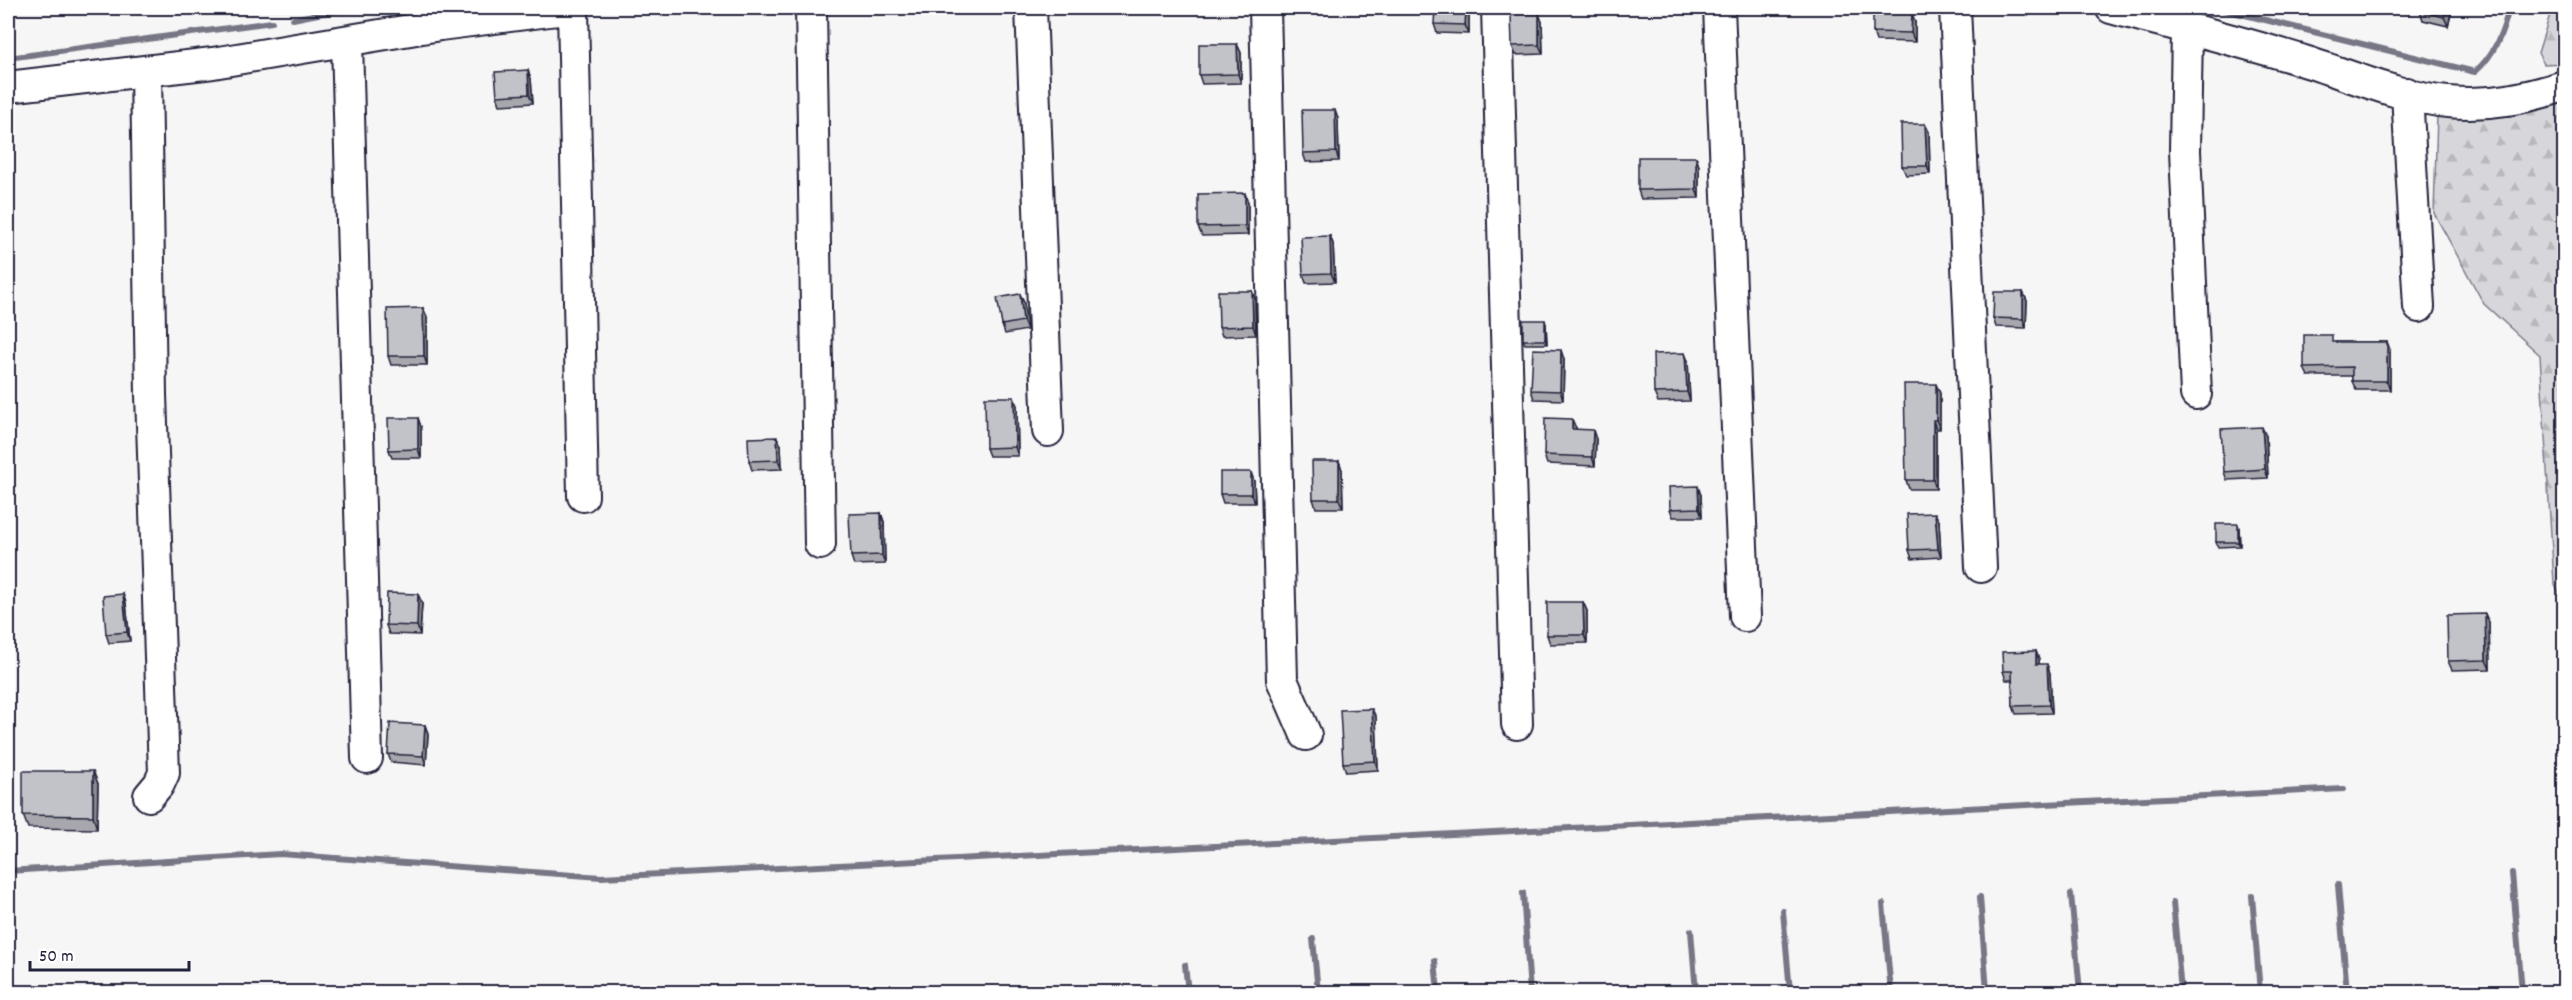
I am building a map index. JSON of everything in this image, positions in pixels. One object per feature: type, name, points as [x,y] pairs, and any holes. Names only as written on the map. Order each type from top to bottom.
[{"type":"street","points":[[8,87],[146,71],[347,42],[440,25],[573,8],[583,496]]},
{"type":"street","points":[[811,8],[820,544]]},
{"type":"street","points":[[1031,8],[1048,431]]},
{"type":"street","points":[[1265,8],[1282,680],[1306,735]]},
{"type":"street","points":[[1497,8],[1517,724]]},
{"type":"street","points":[[1719,8],[1744,616]]},
{"type":"street","points":[[1955,8],[1981,567]]},
{"type":"street","points":[[2111,8],[2407,93],[2447,102],[2491,103],[2527,98],[2565,86]]},
{"type":"street","points":[[2187,28],[2185,151],[2196,394]]},
{"type":"street","points":[[347,42],[367,758]]},
{"type":"street","points":[[146,71],[151,395],[164,773],[159,784],[149,796]]},
{"type":"street","points":[[2407,93],[2419,307]]},
{"type":"green space","points":[[2552,8],[2564,8],[2564,63],[2544,64],[2538,53]]},
{"type":"green space","points":[[2564,99],[2564,604],[2554,583],[2540,355],[2484,304],[2434,213],[2437,115]]},
{"type":"building","points":[[1435,8],[1466,8],[1465,25],[1434,24]]},
{"type":"building","points":[[2421,8],[2447,8],[2444,17],[2420,11]]},
{"type":"building","points":[[1873,12],[1912,13],[1911,33],[1873,32]]},
{"type":"building","points":[[1539,13],[1539,45],[1512,46],[1511,14]]},
{"type":"building","points":[[1199,44],[1237,44],[1238,74],[1199,75]]},
{"type":"building","points":[[528,70],[529,94],[497,96],[495,72]]},
{"type":"building","points":[[1302,110],[1335,110],[1336,152],[1303,153]]},
{"type":"building","points":[[1901,124],[1925,124],[1927,166],[1902,166]]},
{"type":"building","points":[[1638,157],[1696,157],[1696,189],[1638,190]]},
{"type":"building","points":[[1245,193],[1245,226],[1198,227],[1198,194]]},
{"type":"building","points":[[1330,236],[1331,273],[1303,274],[1301,237]]},
{"type":"building","points":[[1218,291],[1252,291],[1253,326],[1219,327]]},
{"type":"building","points":[[1994,292],[2023,292],[2023,319],[1993,318]]},
{"type":"building","points":[[1020,294],[1023,321],[1002,325],[997,298]]},
{"type":"building","points":[[423,308],[424,356],[388,356],[387,309]]},
{"type":"building","points":[[1523,320],[1545,320],[1545,340],[1523,340]]},
{"type":"building","points":[[2304,335],[2332,335],[2332,342],[2387,342],[2387,381],[2352,381],[2352,367],[2304,368]]},
{"type":"building","points":[[1533,349],[1561,350],[1560,391],[1531,390]]},
{"type":"building","points":[[1685,353],[1687,392],[1654,393],[1653,354]]},
{"type":"building","points":[[1904,384],[1936,384],[1936,420],[1933,420],[1933,480],[1906,480]]},
{"type":"building","points":[[985,397],[1014,397],[1015,447],[986,448]]},
{"type":"building","points":[[388,418],[418,418],[418,449],[389,450]]},
{"type":"building","points":[[1545,418],[1572,419],[1572,429],[1593,430],[1592,457],[1544,455]]},
{"type":"building","points":[[2262,427],[2265,469],[2224,472],[2221,429]]},
{"type":"building","points":[[777,437],[778,460],[749,461],[748,438]]},
{"type":"building","points":[[1312,461],[1339,461],[1339,499],[1313,499]]},
{"type":"building","points":[[1220,472],[1251,472],[1251,494],[1220,494]]},
{"type":"building","points":[[1698,486],[1699,508],[1670,509],[1669,487]]},
{"type":"building","points":[[881,513],[882,555],[851,556],[849,514]]},
{"type":"building","points":[[1935,513],[1938,549],[1909,550],[1907,514]]},
{"type":"building","points":[[2216,524],[2238,524],[2238,542],[2216,542]]},
{"type":"building","points":[[387,593],[418,594],[417,626],[386,625]]},
{"type":"building","points":[[123,594],[127,632],[106,634],[103,596]]},
{"type":"building","points":[[1547,602],[1583,602],[1584,635],[1547,635]]},
{"type":"building","points":[[2485,614],[2486,660],[2448,661],[2447,615]]},
{"type":"building","points":[[2036,651],[2036,664],[2047,664],[2049,705],[2013,706],[2012,671],[2003,671],[2002,652]]},
{"type":"building","points":[[1372,709],[1375,761],[1343,763],[1340,710]]},
{"type":"building","points":[[390,723],[425,725],[423,756],[388,754]]},
{"type":"building","points":[[23,771],[93,771],[93,816],[23,815]]},
{"type":"waterway","points":[[293,19],[348,8]]},
{"type":"waterway","points":[[2217,8],[2475,72],[2488,58],[2497,43],[2509,8]]},
{"type":"waterway","points":[[8,58],[272,22]]},
{"type":"waterway","points":[[8,871],[280,854],[601,877],[2344,789]]},
{"type":"waterway","points":[[2512,873],[2522,992]]},
{"type":"waterway","points":[[2338,885],[2347,992]]},
{"type":"waterway","points":[[1523,893],[1530,992]]},
{"type":"waterway","points":[[2071,894],[2080,992]]},
{"type":"waterway","points":[[2252,896],[2260,992]]},
{"type":"waterway","points":[[1980,897],[1987,992]]},
{"type":"waterway","points":[[2173,902],[2181,992]]},
{"type":"waterway","points":[[1883,904],[1891,992]]},
{"type":"waterway","points":[[1783,911],[1790,992]]},
{"type":"waterway","points":[[1691,931],[1696,992]]},
{"type":"waterway","points":[[1313,939],[1318,992]]},
{"type":"waterway","points":[[1435,961],[1438,992]]},
{"type":"waterway","points":[[1185,965],[1188,992]]}]
